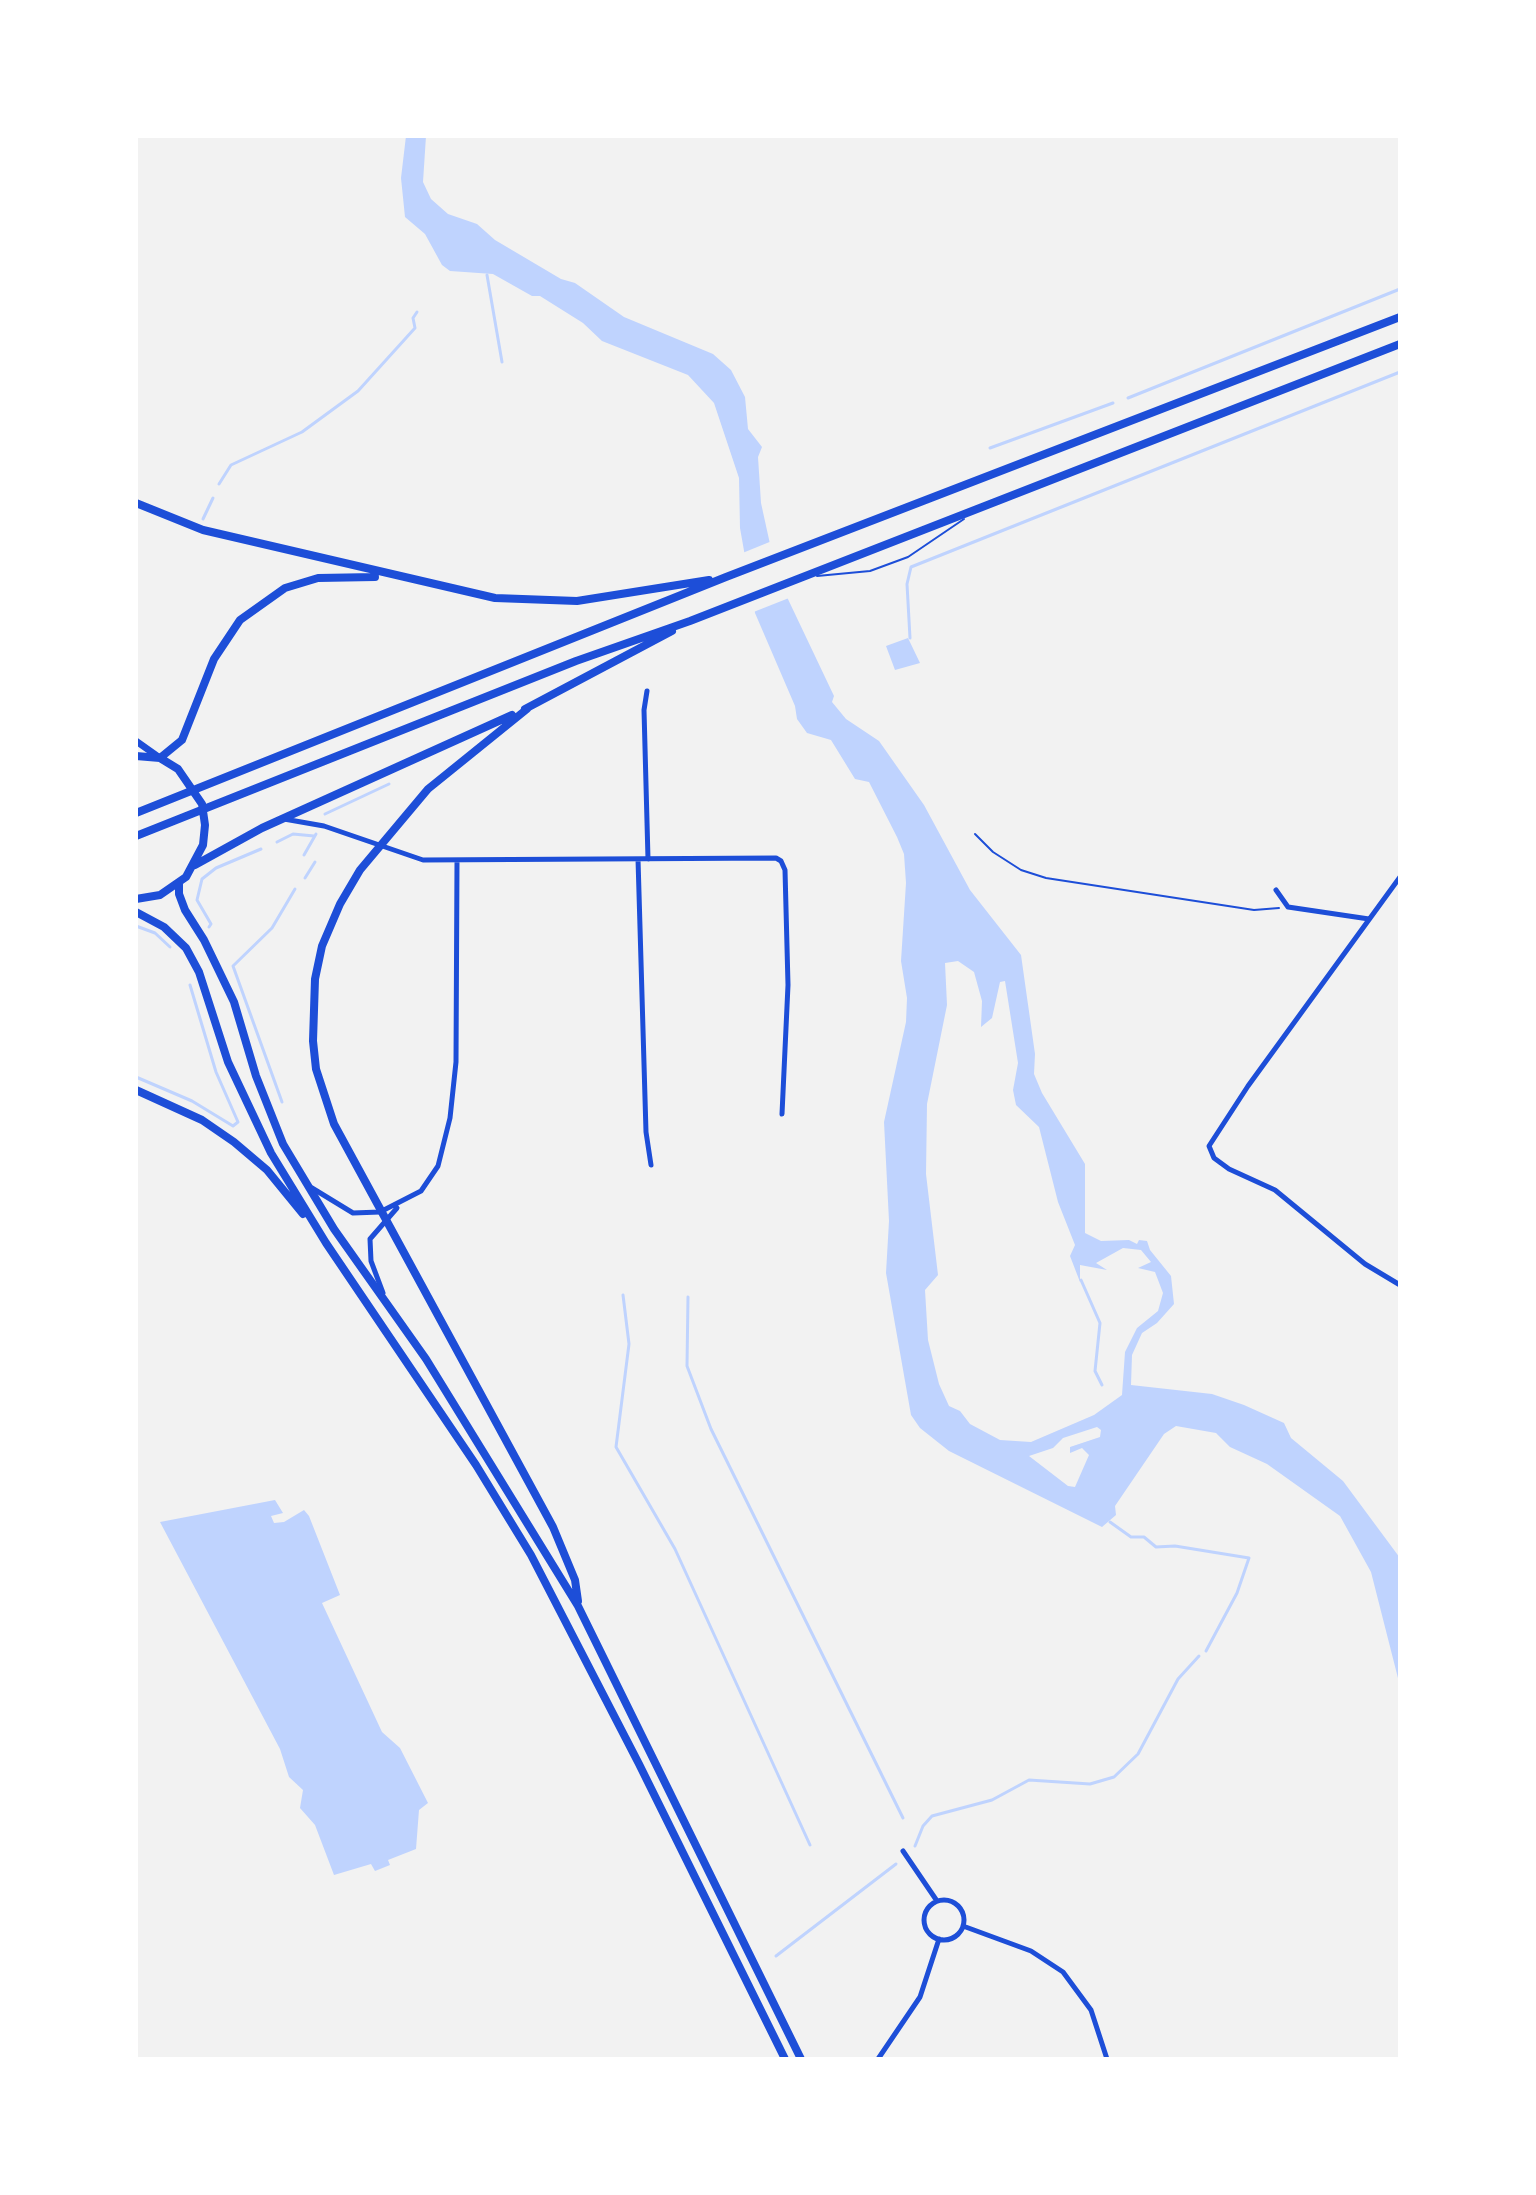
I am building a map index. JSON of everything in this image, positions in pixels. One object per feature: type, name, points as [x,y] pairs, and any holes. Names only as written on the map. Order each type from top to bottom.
[{"type":"highway","points":[[136,813],[726,577],[1400,314]]},
{"type":"highway","points":[[136,836],[576,661],[690,621],[1400,344]]},
{"type":"highway","points":[[136,503],[203,530],[396,578],[495,598],[577,601],[726,577]]},
{"type":"highway","points":[[160,758],[182,740],[220,648],[240,620],[251,611],[285,588],[318,578],[396,578]]},
{"type":"highway","points":[[136,899],[160,895],[220,848],[527,709],[690,621]]},
{"type":"highway","points":[[527,709],[428,789],[360,870],[340,904],[322,946],[315,979],[313,1041],[316,1069],[334,1124],[553,1527],[575,1580],[578,1606]]},
{"type":"highway","points":[[136,756],[160,758],[178,769],[202,804],[205,825],[203,845],[195,865]]},
{"type":"highway","points":[[179,883],[185,910],[204,940],[234,1002],[267,1107],[305,1183],[435,1373],[578,1606],[801,2059]]},
{"type":"highway","points":[[136,912],[176,937],[191,957],[249,1112],[326,1243],[476,1465],[531,1555],[653,1791],[785,2059]]},
{"type":"highway","points":[[136,1090],[202,1120],[234,1142],[267,1170],[326,1243]]},
{"type":"main road","points":[[136,741],[160,758]]},
{"type":"street","points":[[647,691],[644,710],[648,859]]},
{"type":"street","points":[[281,819],[324,826],[404,855],[457,861],[475,858],[776,858],[784,864],[788,985],[782,1114]]},
{"type":"street","points":[[638,859],[646,1132],[651,1165]]},
{"type":"street","points":[[388,1305],[371,1261],[369,1248],[374,1231],[400,1205],[421,1191],[432,1177],[442,1152],[455,1091],[457,861]]},
{"type":"street","points":[[1400,877],[1248,1086],[1209,1146],[1214,1158],[1229,1169],[1275,1190],[1365,1264],[1400,1285]]},
{"type":"street","points":[[1276,890],[1288,907],[1369,919]]},
{"type":"street","points":[[305,1183],[340,1208],[364,1215],[400,1205]]},
{"type":"street","points":[[903,1851],[937,1901]]},
{"type":"street","points":[[950,1900],[960,1908],[963,1926],[956,1936],[939,1939],[929,1932],[924,1921],[928,1909],[937,1901],[950,1900]]},
{"type":"street","points":[[963,1926],[1031,1951],[1063,1972],[1091,2010],[1107,2059]]},
{"type":"street","points":[[878,2059],[920,1997],[939,1939]]},
{"type":"lane","points":[[800,577],[870,571],[908,557],[977,510]]},
{"type":"path","points":[[975,834],[993,852],[1021,870],[1046,878],[1254,910],[1288,907]]},
{"type":"water","points":[[406,136],[426,136],[423,182],[431,199],[448,214],[477,224],[495,240],[561,279],[575,283],[624,317],[713,354],[731,370],[745,397],[748,429],[762,447],[758,457],[761,503],[777,576],[834,696],[832,702],[846,719],[879,741],[924,805],[970,890],[1021,955],[1035,1054],[1034,1074],[1042,1093],[1085,1164],[1085,1233],[1101,1241],[1129,1240],[1137,1244],[1139,1240],[1147,1241],[1150,1250],[1171,1276],[1174,1304],[1157,1323],[1142,1333],[1132,1355],[1131,1385],[1212,1394],[1284,1423],[1291,1438],[1343,1481],[1400,1558],[1400,1686],[1371,1572],[1340,1516],[1267,1464],[1230,1447],[1216,1433],[1176,1426],[1164,1434],[1115,1506],[1116,1515],[1102,1527],[949,1451],[920,1428],[911,1415],[886,1273],[889,1221],[884,1122],[906,1022],[907,998],[901,961],[906,883],[904,854],[897,837],[869,782],[855,779],[831,740],[807,733],[797,719],[795,706],[755,613],[740,528],[739,478],[714,403],[688,375],[602,341],[583,323],[540,296],[532,296],[493,274],[450,271],[442,265],[425,234],[405,217],[401,178]],"holes":[[[958,961],[974,972],[982,1001],[981,1027],[992,1018],[1000,982],[1005,981],[1018,1063],[1013,1090],[1016,1105],[1039,1127],[1058,1202],[1075,1245],[1070,1256],[1080,1282],[1080,1265],[1107,1270],[1096,1263],[1123,1248],[1141,1250],[1151,1262],[1138,1268],[1155,1272],[1163,1293],[1158,1311],[1137,1328],[1125,1352],[1122,1395],[1094,1415],[1031,1442],[1000,1440],[970,1424],[960,1411],[949,1406],[939,1384],[928,1340],[925,1290],[938,1275],[926,1174],[927,1104],[947,1005],[945,963]],[[1097,1427],[1101,1430],[1100,1437],[1070,1447],[1070,1453],[1082,1448],[1089,1455],[1075,1487],[1068,1486],[1029,1456],[1053,1448],[1063,1438]]]},
{"type":"water","points":[[908,638],[920,663],[895,670],[886,646]]},
{"type":"water","points":[[275,1500],[283,1513],[271,1516],[274,1523],[284,1522],[304,1510],[309,1516],[340,1595],[322,1603],[382,1732],[400,1748],[428,1803],[419,1810],[416,1849],[388,1860],[390,1865],[375,1871],[371,1864],[334,1875],[315,1825],[300,1808],[303,1790],[289,1777],[280,1749],[160,1522]]},
{"type":"pier","points":[[772,541],[789,598],[751,613],[740,554]]},
{"type":"waterway","points":[[487,275],[502,362]]},
{"type":"waterway","points":[[1128,398],[1400,289]]},
{"type":"waterway","points":[[219,484],[231,465],[302,432],[358,391],[415,328],[413,318],[417,312]]},
{"type":"waterway","points":[[910,638],[907,584],[911,567],[1400,372]]},
{"type":"waterway","points":[[990,448],[1113,403]]},
{"type":"waterway","points":[[203,519],[213,498]]},
{"type":"waterway","points":[[325,814],[389,784]]},
{"type":"waterway","points":[[277,842],[293,834],[314,836]]},
{"type":"waterway","points":[[304,855],[316,834]]},
{"type":"waterway","points":[[209,927],[211,924],[197,900],[202,879],[216,868],[261,849]]},
{"type":"waterway","points":[[305,878],[315,862]]},
{"type":"waterway","points":[[282,1102],[233,966],[272,928],[295,889]]},
{"type":"waterway","points":[[136,926],[155,933],[170,947]]},
{"type":"waterway","points":[[136,1077],[192,1101],[233,1126],[238,1122],[216,1072],[190,985]]},
{"type":"waterway","points":[[1081,1280],[1100,1323],[1095,1371],[1102,1385]]},
{"type":"waterway","points":[[623,1295],[629,1344],[616,1447],[675,1549],[810,1845]]},
{"type":"waterway","points":[[688,1297],[687,1366],[711,1429],[903,1818]]},
{"type":"waterway","points":[[1110,1522],[1131,1537],[1144,1537],[1156,1547],[1175,1546],[1249,1558],[1237,1593],[1206,1651]]},
{"type":"waterway","points":[[915,1846],[923,1826],[932,1816],[992,1800],[1029,1780],[1090,1784],[1114,1777],[1138,1754],[1178,1679],[1199,1656]]},
{"type":"waterway","points":[[776,1956],[896,1864]]}]
